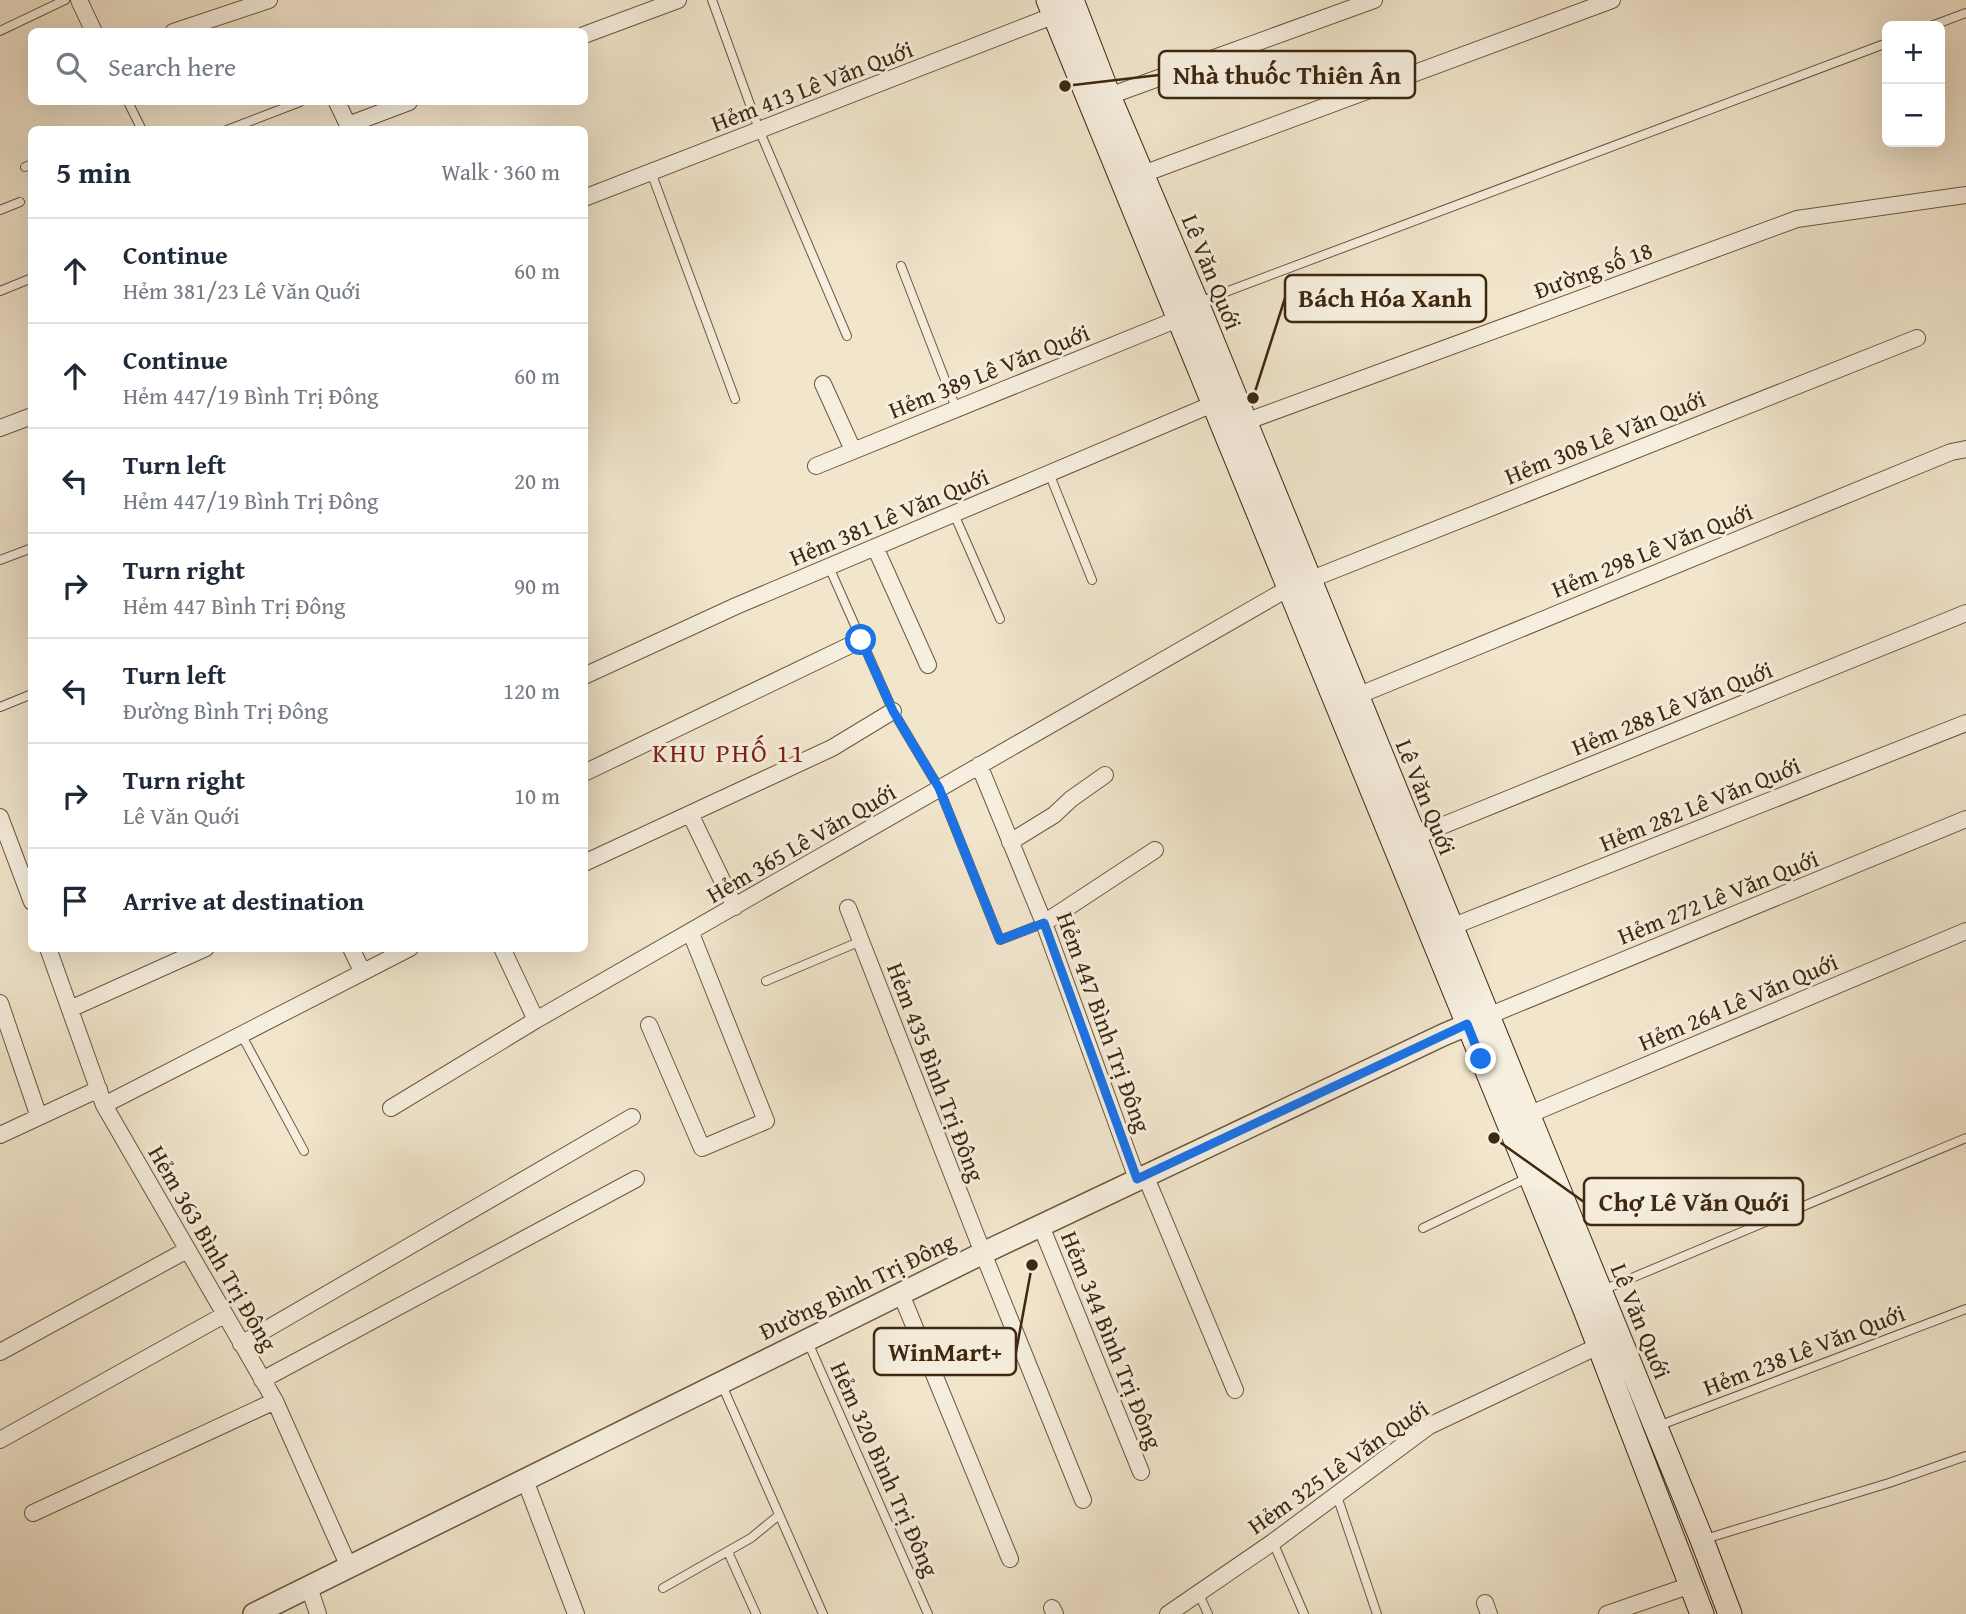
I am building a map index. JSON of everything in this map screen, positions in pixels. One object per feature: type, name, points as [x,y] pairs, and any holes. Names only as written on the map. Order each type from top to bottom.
[{"type":"main road","name":"Lê Văn Quới","points":[[1058,5],[1109,96],[1132,178],[1178,320],[1213,404],[1299,584],[1357,696],[1405,841],[1451,927],[1477,1020],[1530,1177],[1609,1341],[1656,1427],[1730,1614]]},
{"type":"main road","name":"Lê Văn Quới","points":[[1058,5],[1132,178],[1197,303],[1245,422],[1299,584],[1477,1020],[1528,1115],[1601,1292],[1609,1341],[1698,1611]]},
{"type":"street","points":[[79,0],[92,28]]},
{"type":"street","points":[[185,28],[269,0]]},
{"type":"street","points":[[588,34],[678,0]]},
{"type":"street","points":[[1109,96],[1374,0]]},
{"type":"street","points":[[1132,178],[1612,0]]},
{"type":"street","name":"Hẻm 413 Lê Văn Quới","points":[[588,196],[760,131],[1058,5]]},
{"type":"street","points":[[338,105],[348,125],[401,105]]},
{"type":"street","name":"Đường số 18","points":[[1245,422],[1797,219],[1966,195]]},
{"type":"street","name":"Hẻm 389 Lê Văn Quới","points":[[816,466],[1178,320]]},
{"type":"street","name":"Hẻm 308 Lê Văn Quới","points":[[1299,584],[1917,338]]},
{"type":"street","points":[[823,384],[853,450]]},
{"type":"street","name":"Hẻm 381 Lê Văn Quới","points":[[588,674],[875,547],[1213,404]]},
{"type":"street","points":[[0,428],[28,418]]},
{"type":"street","name":"Hẻm 298 Lê Văn Quới","points":[[1357,696],[1939,456],[1966,449]]},
{"type":"street","points":[[875,547],[928,665]]},
{"type":"street","name":"Hẻm 365 Lê Văn Quới","points":[[391,1108],[536,1020],[1299,584]]},
{"type":"street","name":"Hẻm 288 Lê Văn Quới","points":[[1405,841],[1966,613]]},
{"type":"street","points":[[588,771],[861,640]]},
{"type":"street","points":[[588,861],[832,748],[893,711]]},
{"type":"street","name":"Hẻm 282 Lê Văn Quới","points":[[1451,927],[1966,723]]},
{"type":"street","name":"Hẻm 447 Bình Trị Đông","points":[[979,765],[1044,923],[1141,1177],[1235,1390]]},
{"type":"street","points":[[1010,842],[1055,815],[1071,799],[1105,775]]},
{"type":"street","points":[[690,814],[736,907]]},
{"type":"street","points":[[0,817],[28,891]]},
{"type":"street","name":"Hẻm 272 Lê Văn Quới","points":[[1477,1020],[1966,819]]},
{"type":"street","points":[[1044,923],[1155,850]]},
{"type":"street","name":"Hẻm 435 Bình Trị Đông","points":[[848,908],[1083,1500]]},
{"type":"street","name":"Hẻm 264 Lê Văn Quới","points":[[1528,1115],[1966,932]]},
{"type":"street","points":[[649,1025],[702,1147],[766,1121],[691,933]]},
{"type":"street","name":"Hẻm 363 Bình Trị Đông","points":[[49,952],[101,1097],[275,1401],[349,1567]]},
{"type":"street","points":[[70,1009],[197,952]]},
{"type":"street","points":[[353,952],[362,971]]},
{"type":"street","points":[[0,1135],[39,1117],[101,1097],[242,1034],[402,952]]},
{"type":"street","points":[[504,952],[536,1020]]},
{"type":"street","points":[[0,1003],[39,1117]]},
{"type":"street","name":"Đường Bình Trị Đông","points":[[254,1614],[983,1253],[1477,1020]]},
{"type":"street","points":[[241,1344],[632,1117]]},
{"type":"street","points":[[262,1380],[636,1179]]},
{"type":"street","name":"Hẻm 344 Bình Trị Đông","points":[[1041,1226],[1141,1472]]},
{"type":"street","points":[[0,1352],[187,1250]]},
{"type":"street","points":[[901,1294],[1010,1559]]},
{"type":"street","points":[[0,1440],[224,1315]]},
{"type":"street","name":"Hẻm 325 Lê Văn Quới","points":[[1168,1614],[1337,1496],[1429,1426],[1609,1341]]},
{"type":"street","points":[[33,1513],[275,1401]]},
{"type":"street","points":[[525,1480],[576,1614]]},
{"type":"street","points":[[1607,1614],[1691,1585]]},
{"type":"street","points":[[309,1587],[318,1614]]},
{"type":"lane","points":[[0,31],[65,0]]},
{"type":"lane","points":[[712,0],[760,131],[847,336]]},
{"type":"lane","points":[[1944,21],[1966,13]]},
{"type":"lane","points":[[1197,303],[1882,45]]},
{"type":"lane","points":[[129,105],[138,126]]},
{"type":"lane","points":[[237,126],[292,105]]},
{"type":"lane","points":[[651,172],[736,399]]},
{"type":"lane","points":[[0,210],[20,202]]},
{"type":"lane","points":[[901,266],[956,408]]},
{"type":"lane","points":[[0,291],[28,280]]},
{"type":"lane","points":[[1049,473],[1091,580]]},
{"type":"lane","points":[[954,514],[1000,620]]},
{"type":"lane","points":[[0,560],[28,550]]},
{"type":"lane","points":[[829,567],[893,711],[939,788],[1000,940],[1044,923]]},
{"type":"lane","points":[[0,707],[28,696]]},
{"type":"lane","points":[[766,981],[861,941]]},
{"type":"lane","points":[[242,1034],[304,1151]]},
{"type":"lane","points":[[1601,1292],[1966,1138]]},
{"type":"lane","points":[[1423,1228],[1530,1177]]},
{"type":"lane","name":"Hẻm 238 Lê Văn Quới","points":[[1656,1427],[1966,1308]]},
{"type":"lane","name":"Hẻm 320 Bình Trị Đông","points":[[807,1340],[928,1614]]},
{"type":"lane","points":[[720,1383],[823,1614]]},
{"type":"lane","points":[[1702,1540],[1889,1483],[1966,1456]]},
{"type":"lane","points":[[1337,1496],[1377,1614]]},
{"type":"lane","points":[[663,1588],[751,1538],[779,1515]]},
{"type":"lane","points":[[1273,1542],[1304,1614]]},
{"type":"lane","points":[[728,1552],[756,1614]]},
{"type":"lane","points":[[1198,1592],[1208,1614]]},
{"type":"place","name":"Nhà thuốc Thiên Ân","points":[[1065,86]]},
{"type":"place","name":"Bách Hóa Xanh","points":[[1253,398]]},
{"type":"place","name":"Chợ Lê Văn Quới","points":[[1494,1138]]},
{"type":"place","name":"WinMart+","points":[[1032,1265]]},
{"type":"district","name":"KHU PHỐ 11","points":[[729,752]]},
{"type":"route","points":[[861,640],[893,711],[939,788],[1000,940],[1044,923],[1137,1179],[1467,1024],[1481,1059]]}]
